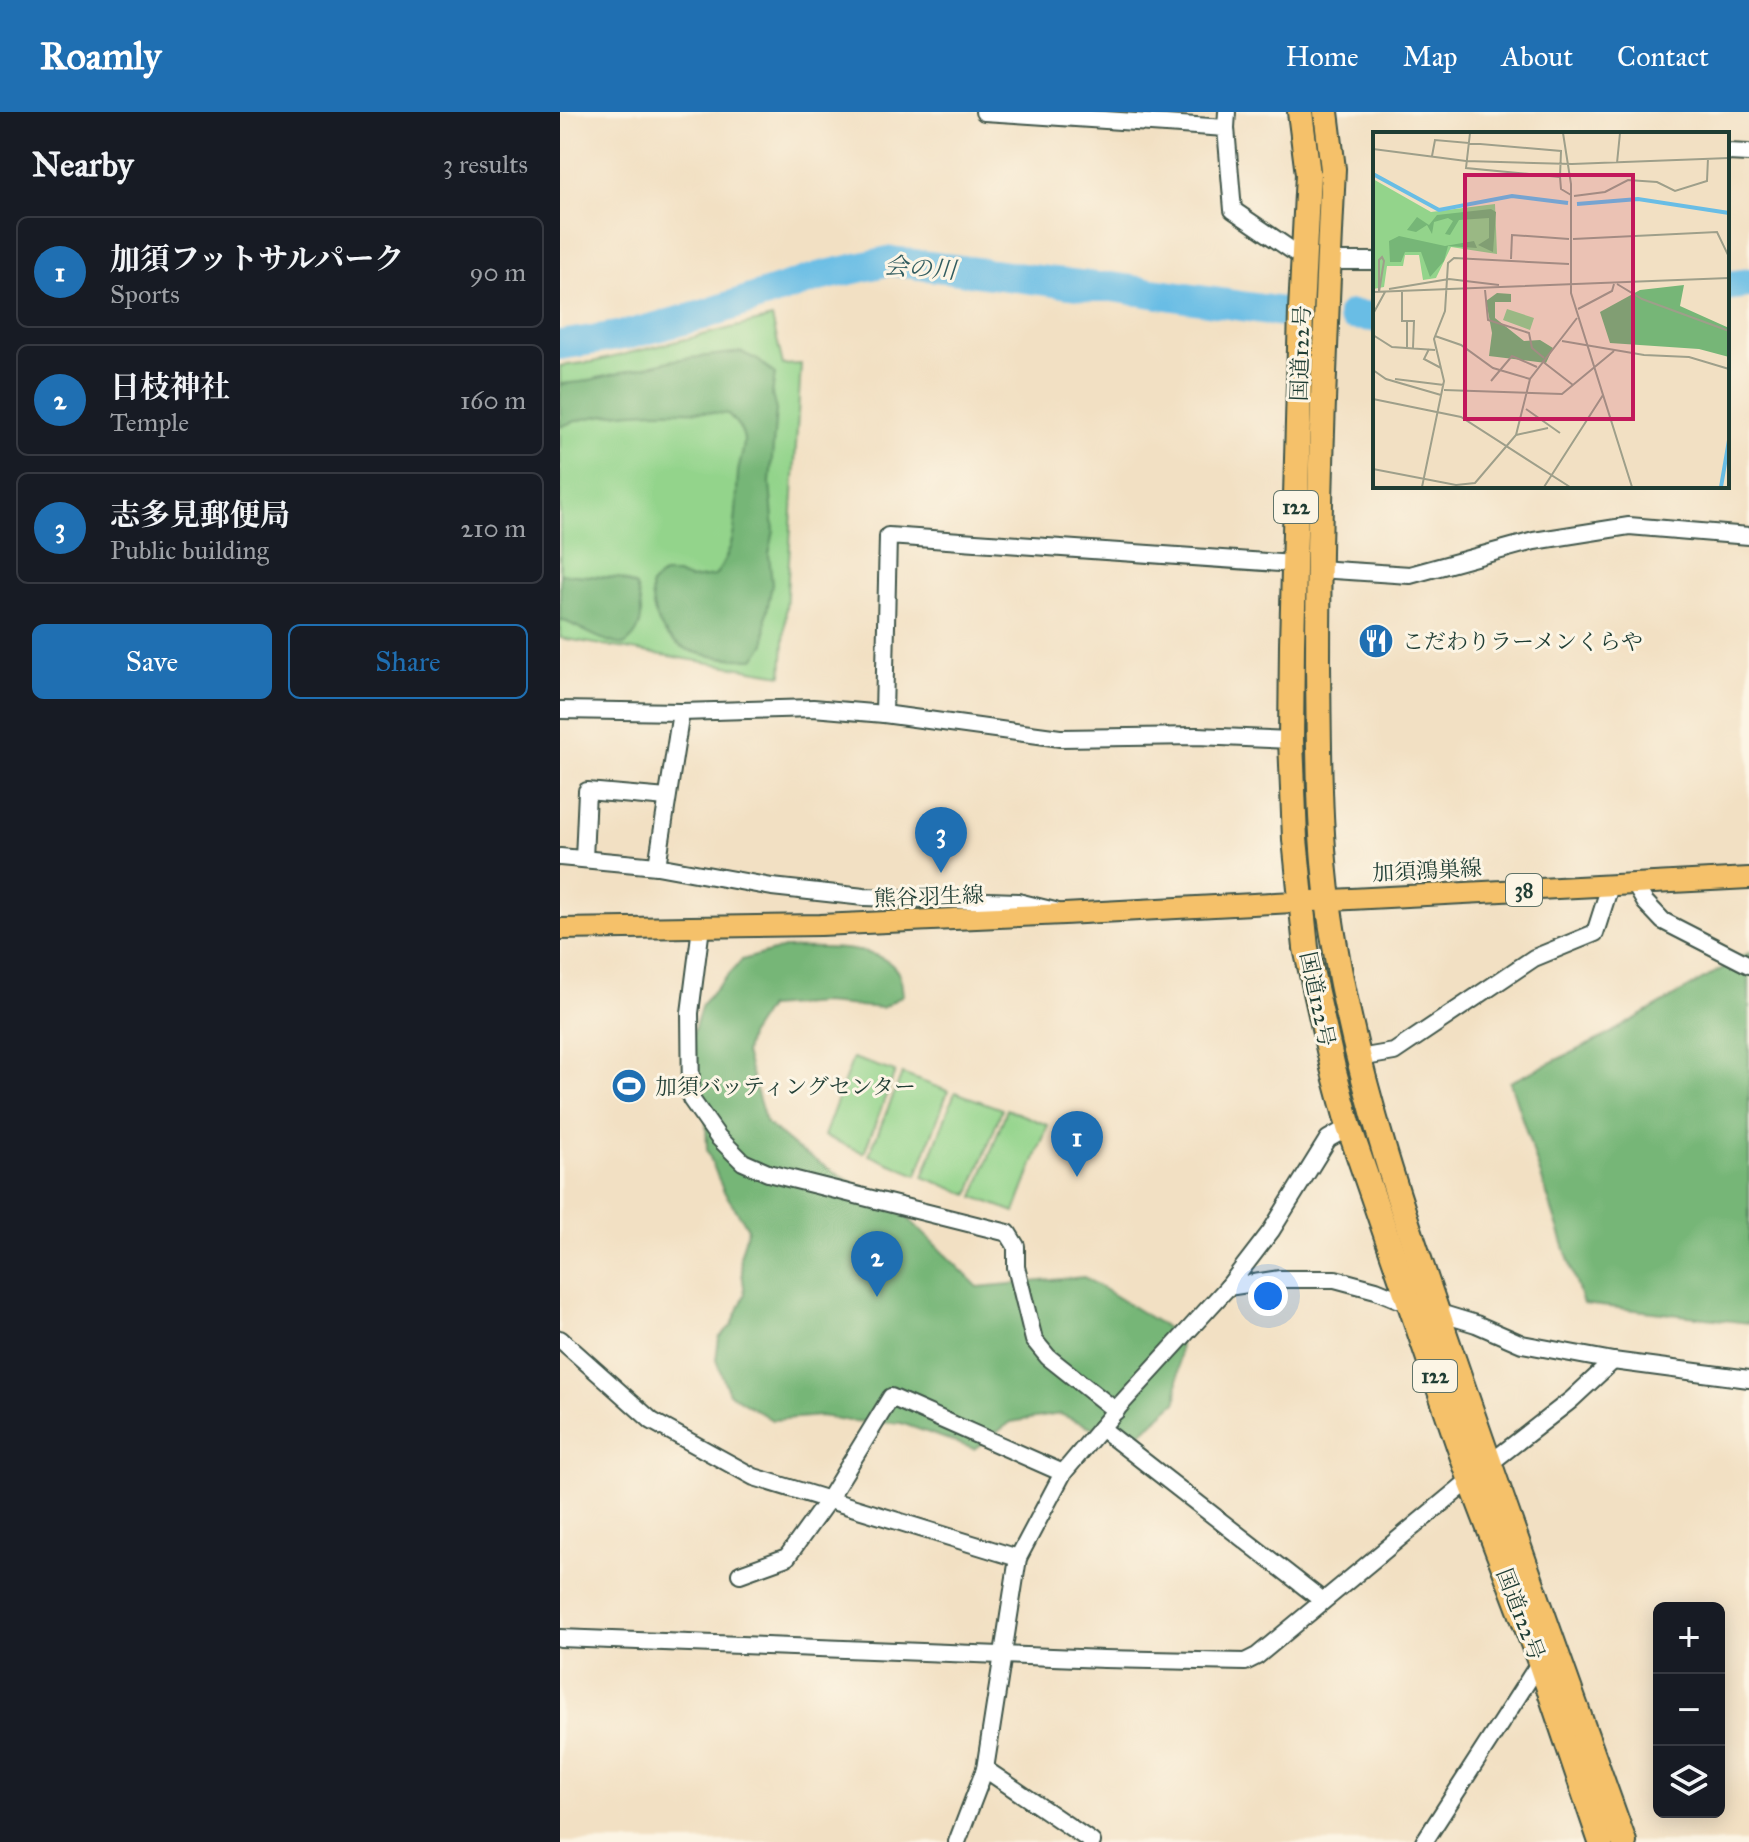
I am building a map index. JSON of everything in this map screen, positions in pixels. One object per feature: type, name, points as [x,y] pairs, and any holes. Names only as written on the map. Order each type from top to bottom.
[{"type":"highway","name":"国道122号","points":[[1300,112],[1308,174],[1303,258],[1306,567],[1319,743],[1322,837],[1334,943],[1375,1120],[1436,1310],[1624,1842]]},
{"type":"highway","name":"国道122号","points":[[1326,112],[1333,169],[1329,261],[1291,740],[1300,902],[1318,1005],[1349,1127],[1471,1481],[1540,1662],[1601,1842]]},
{"type":"main road","name":"加須鴻巣線","points":[[1300,902],[1749,878]]},
{"type":"main road","name":"熊谷羽生線","points":[[560,929],[1064,914],[1300,902]]},
{"type":"street","points":[[984,112],[1226,120],[1233,210],[1303,258]]},
{"type":"street","points":[[1729,152],[1749,153]]},
{"type":"street","points":[[1329,261],[1373,261]]},
{"type":"street","points":[[884,714],[888,536],[1410,575],[1534,541],[1629,526],[1749,536]]},
{"type":"street","points":[[560,710],[681,712],[813,708],[884,714],[1060,738],[1197,736],[1291,740]]},
{"type":"street","points":[[657,866],[681,712]]},
{"type":"street","points":[[584,859],[587,791],[667,798]]},
{"type":"street","points":[[560,857],[657,866],[772,887],[864,897],[1033,903],[1064,914]]},
{"type":"street","points":[[1635,885],[1645,902],[1663,921],[1749,965]]},
{"type":"street","points":[[1359,1058],[1394,1052],[1534,958],[1595,933],[1610,886]]},
{"type":"street","points":[[701,927],[690,1013],[691,1099],[718,1137],[743,1162],[768,1173],[1008,1233],[1016,1246],[1016,1267],[1034,1340],[1048,1357],[1116,1411]]},
{"type":"street","points":[[957,1842],[985,1769],[1018,1558],[1063,1473],[1228,1287],[1271,1231],[1328,1139],[1349,1127]]},
{"type":"street","points":[[1228,1287],[1280,1279],[1335,1279],[1436,1310],[1522,1344],[1613,1361],[1749,1379]]},
{"type":"street","points":[[560,1339],[652,1421],[754,1477],[1018,1558]]},
{"type":"street","points":[[560,1638],[1245,1662],[1257,1656],[1571,1400],[1613,1361]]},
{"type":"street","points":[[740,1574],[787,1557],[828,1500],[891,1397],[1063,1473]]},
{"type":"street","points":[[1101,1428],[1323,1601]]},
{"type":"street","points":[[1424,1842],[1540,1662]]},
{"type":"street","points":[[985,1769],[1092,1842]]},
{"type":"green space","points":[[772,318],[783,365],[801,364],[782,675],[560,638],[560,366],[593,362]]},
{"type":"green space","points":[[741,352],[758,360],[775,374],[772,395],[776,410],[770,483],[774,531],[769,554],[772,584],[765,644],[754,659],[715,657],[682,647],[659,624],[653,607],[651,585],[663,574],[677,574],[689,579],[715,576],[723,563],[735,526],[738,473],[744,445],[739,426],[728,414],[689,411],[620,413],[560,427],[560,384],[674,360]]},
{"type":"green space","points":[[560,574],[619,578],[636,586],[641,618],[631,639],[624,645],[616,643],[560,619]]},
{"type":"green space","points":[[784,948],[866,952],[893,966],[900,977],[903,995],[882,1008],[822,1003],[768,1007],[749,1036],[745,1053],[766,1123],[796,1148],[906,1216],[978,1287],[1084,1277],[1180,1336],[1177,1401],[1129,1443],[1060,1414],[1011,1422],[974,1449],[901,1423],[850,1421],[821,1416],[772,1420],[729,1393],[716,1360],[719,1338],[732,1325],[745,1294],[740,1257],[748,1228],[723,1190],[707,1150],[706,1115],[690,1086],[691,1040],[702,1004],[742,960]]},
{"type":"green space","points":[[1749,953],[1749,1323],[1583,1304],[1510,1082],[1600,1039]]},
{"type":"green space","points":[[853,1058],[895,1072],[864,1153],[824,1136]]},
{"type":"green space","points":[[902,1074],[948,1091],[917,1175],[869,1155]]},
{"type":"green space","points":[[955,1092],[1002,1109],[969,1195],[923,1177]]},
{"type":"green space","points":[[1007,1109],[1048,1125],[1015,1212],[974,1197]]},
{"type":"waterway","name":"会の川","points":[[560,345],[630,334],[703,315],[818,277],[889,261],[1112,287],[1289,313]]},
{"type":"waterway","name":"会の川","points":[[1729,286],[1749,283]]},
{"type":"waterway","name":"会の川","points":[[1352,315],[1373,317]]},
{"type":"place","name":"こだわりラーメンくらや","points":[[1376,641]]},
{"type":"place","name":"志多見郵便局","points":[[941,873]]},
{"type":"place","name":"加須バッティングセンター","points":[[629,1086]]},
{"type":"place","name":"加須フットサルパーク","points":[[1077,1177]]},
{"type":"place","name":"日枝神社","points":[[877,1297]]}]
